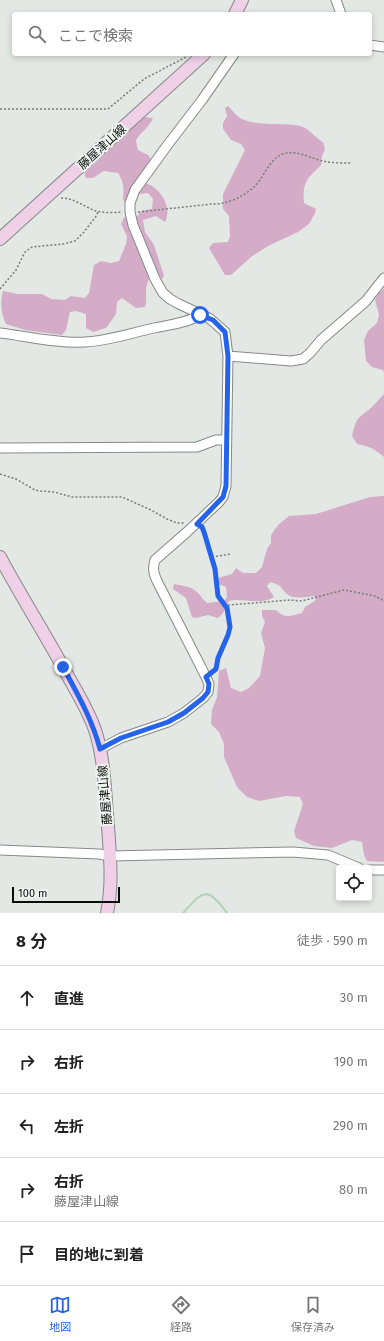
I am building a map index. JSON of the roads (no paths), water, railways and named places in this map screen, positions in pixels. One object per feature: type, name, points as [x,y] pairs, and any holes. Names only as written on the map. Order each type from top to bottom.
[{"type":"main road","name":"藤屋津山線","points":[[0,239],[202,56]]},
{"type":"main road","name":"藤屋津山線","points":[[0,557],[88,713],[95,731],[100,749],[104,774],[110,856],[111,883],[107,913]]},
{"type":"street","points":[[336,0],[340,12]]},
{"type":"street","points":[[372,45],[384,47]]},
{"type":"street","points":[[100,749],[121,738],[168,722],[184,713],[203,698],[208,692],[209,684],[206,677],[154,572],[155,560],[197,524],[223,497],[226,486],[228,356],[225,332],[213,320],[175,302],[163,293],[155,279],[133,225],[130,212],[130,203],[135,190],[233,56]]},
{"type":"street","points":[[228,356],[299,361],[310,353],[321,340],[366,301],[384,278]]},
{"type":"street","points":[[0,333],[84,342],[176,324],[193,319],[200,315]]},
{"type":"street","points":[[0,448],[197,448],[216,440],[226,440]]},
{"type":"street","points":[[0,850],[99,854],[110,856],[293,852],[328,855],[352,865]]},
{"type":"street","points":[[372,870],[384,870]]},
{"type":"waterway","points":[[183,913],[200,896],[205,894],[214,898],[227,913]]}]
